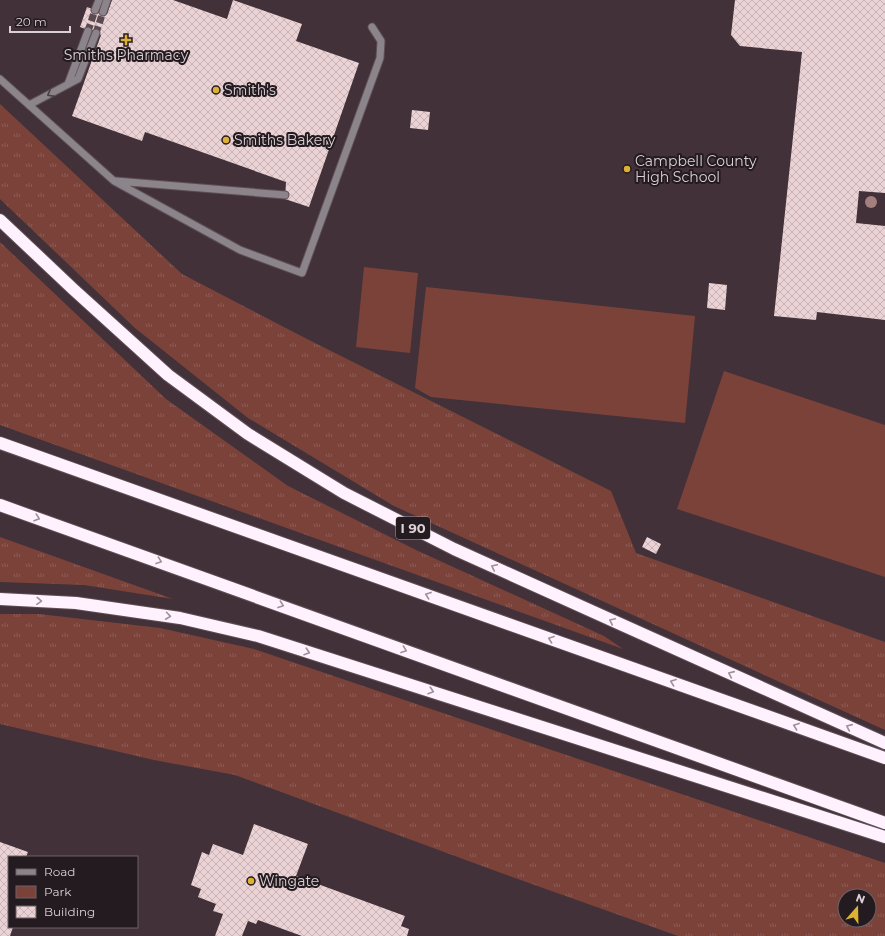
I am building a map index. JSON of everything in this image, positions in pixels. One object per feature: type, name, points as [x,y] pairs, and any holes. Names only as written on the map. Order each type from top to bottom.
[{"type":"highway","name":"I 90","points":[[0,220],[168,376],[248,434],[344,494],[462,552],[885,743]]},
{"type":"highway","points":[[0,443],[885,758]]},
{"type":"highway","points":[[0,505],[885,823]]},
{"type":"highway","points":[[0,599],[76,603],[180,618],[258,636],[885,837]]},
{"type":"lane","points":[[95,10],[99,0]]},
{"type":"lane","points":[[103,12],[107,0]]},
{"type":"lane","points":[[0,79],[114,181],[240,250],[302,273],[380,58],[381,41],[372,27]]},
{"type":"lane","points":[[29,105],[78,79],[92,32]]},
{"type":"lane","points":[[114,181],[286,195]]},
{"type":"green space","points":[[0,104],[182,274],[307,339],[611,491],[636,553],[885,642],[885,730],[394,506],[248,418],[135,328],[0,199]]},
{"type":"green space","points":[[0,242],[166,399],[288,486],[416,550],[604,636],[623,649],[0,425]]},
{"type":"green space","points":[[364,267],[418,273],[410,353],[356,347]]},
{"type":"green space","points":[[426,287],[695,316],[685,423],[431,397],[415,388]]},
{"type":"green space","points":[[724,371],[885,425],[885,577],[677,509]]},
{"type":"green space","points":[[0,537],[173,599],[84,585],[0,582]]},
{"type":"green space","points":[[0,614],[39,614],[160,628],[254,649],[885,863],[885,936],[678,936],[235,775],[154,760],[0,724]]},
{"type":"building","name":"Smith's","points":[[112,0],[173,0],[227,19],[233,0],[302,24],[296,41],[359,63],[309,207],[285,199],[286,182],[145,132],[142,141],[72,116],[101,35],[80,27],[87,7],[107,14]]},
{"type":"building","points":[[735,0],[885,0],[885,193],[859,191],[856,223],[885,226],[885,320],[817,312],[816,320],[774,316],[802,52],[740,46],[731,35]]},
{"type":"building","points":[[412,110],[430,112],[428,130],[410,128]]},
{"type":"building","points":[[709,283],[727,285],[725,310],[707,308]]},
{"type":"building","points":[[647,537],[661,544],[656,554],[642,547]]},
{"type":"building","name":"Wingate","points":[[254,824],[308,844],[296,876],[405,916],[401,926],[409,929],[407,936],[302,936],[258,920],[256,924],[248,921],[242,936],[215,936],[223,914],[213,911],[216,904],[198,897],[201,889],[191,885],[202,852],[209,855],[213,844],[243,855]]},
{"type":"building","points":[[0,842],[28,852],[26,856],[8,856],[8,928],[13,928],[10,936],[0,936]]},
{"type":"tunnel","points":[[88,31],[95,10]]},
{"type":"tunnel","points":[[96,33],[103,12]]},
{"type":"place","name":"Smiths Pharmacy","points":[[126,40]]},
{"type":"place","name":"Smith's","points":[[216,90]]},
{"type":"place","name":"Smiths Bakery","points":[[226,140]]},
{"type":"place","name":"Campbell County High School","points":[[627,169]]},
{"type":"place","name":"Wingate","points":[[251,881]]}]
